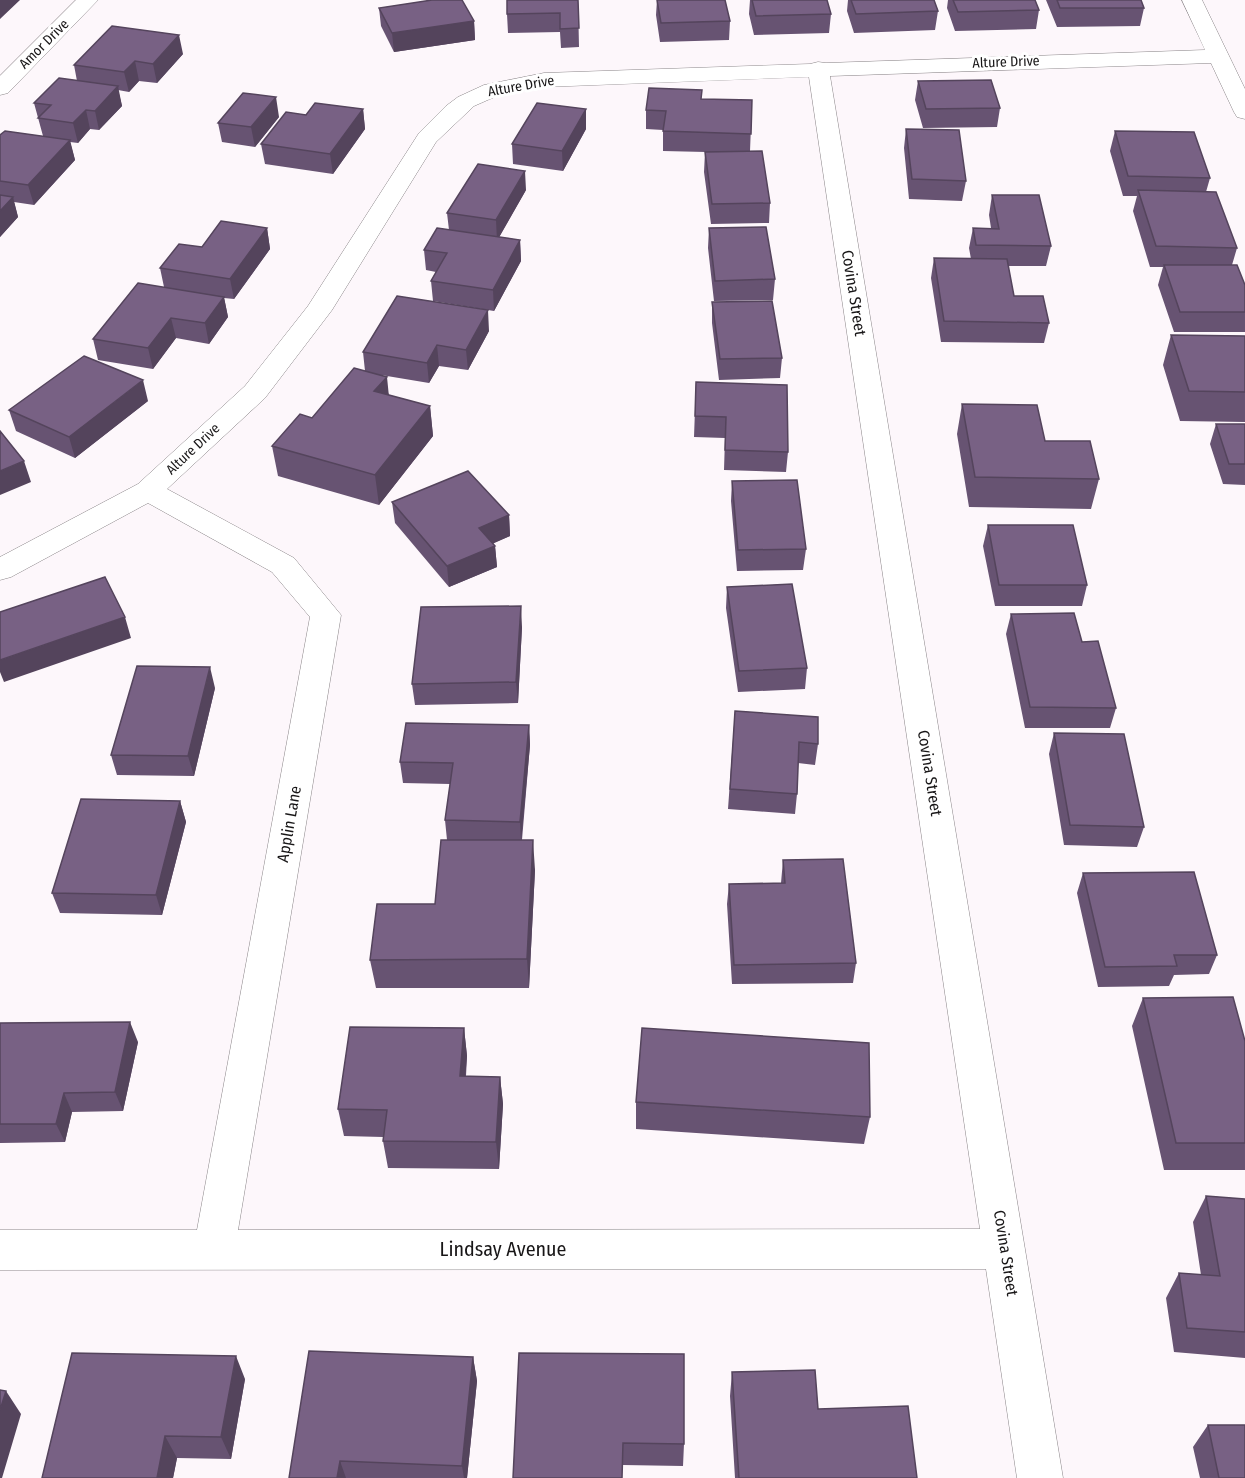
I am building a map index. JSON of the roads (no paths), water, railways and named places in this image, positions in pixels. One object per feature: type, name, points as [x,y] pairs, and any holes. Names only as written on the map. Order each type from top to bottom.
[{"type":"street","name":"Amor Drive","points":[[0,88],[88,0]]},
{"type":"street","points":[[1192,0],[1245,112]]},
{"type":"street","name":"Alture Drive","points":[[0,570],[148,491],[255,392],[319,310],[427,138],[448,113],[474,94],[544,80],[818,68],[1218,56]]},
{"type":"street","name":"Covina Street","points":[[818,68],[1040,1478]]},
{"type":"street","name":"Applin Lane","points":[[148,491],[283,565],[326,615],[214,1249]]},
{"type":"street","name":"Lindsay Avenue","points":[[0,1250],[1005,1249]]}]
